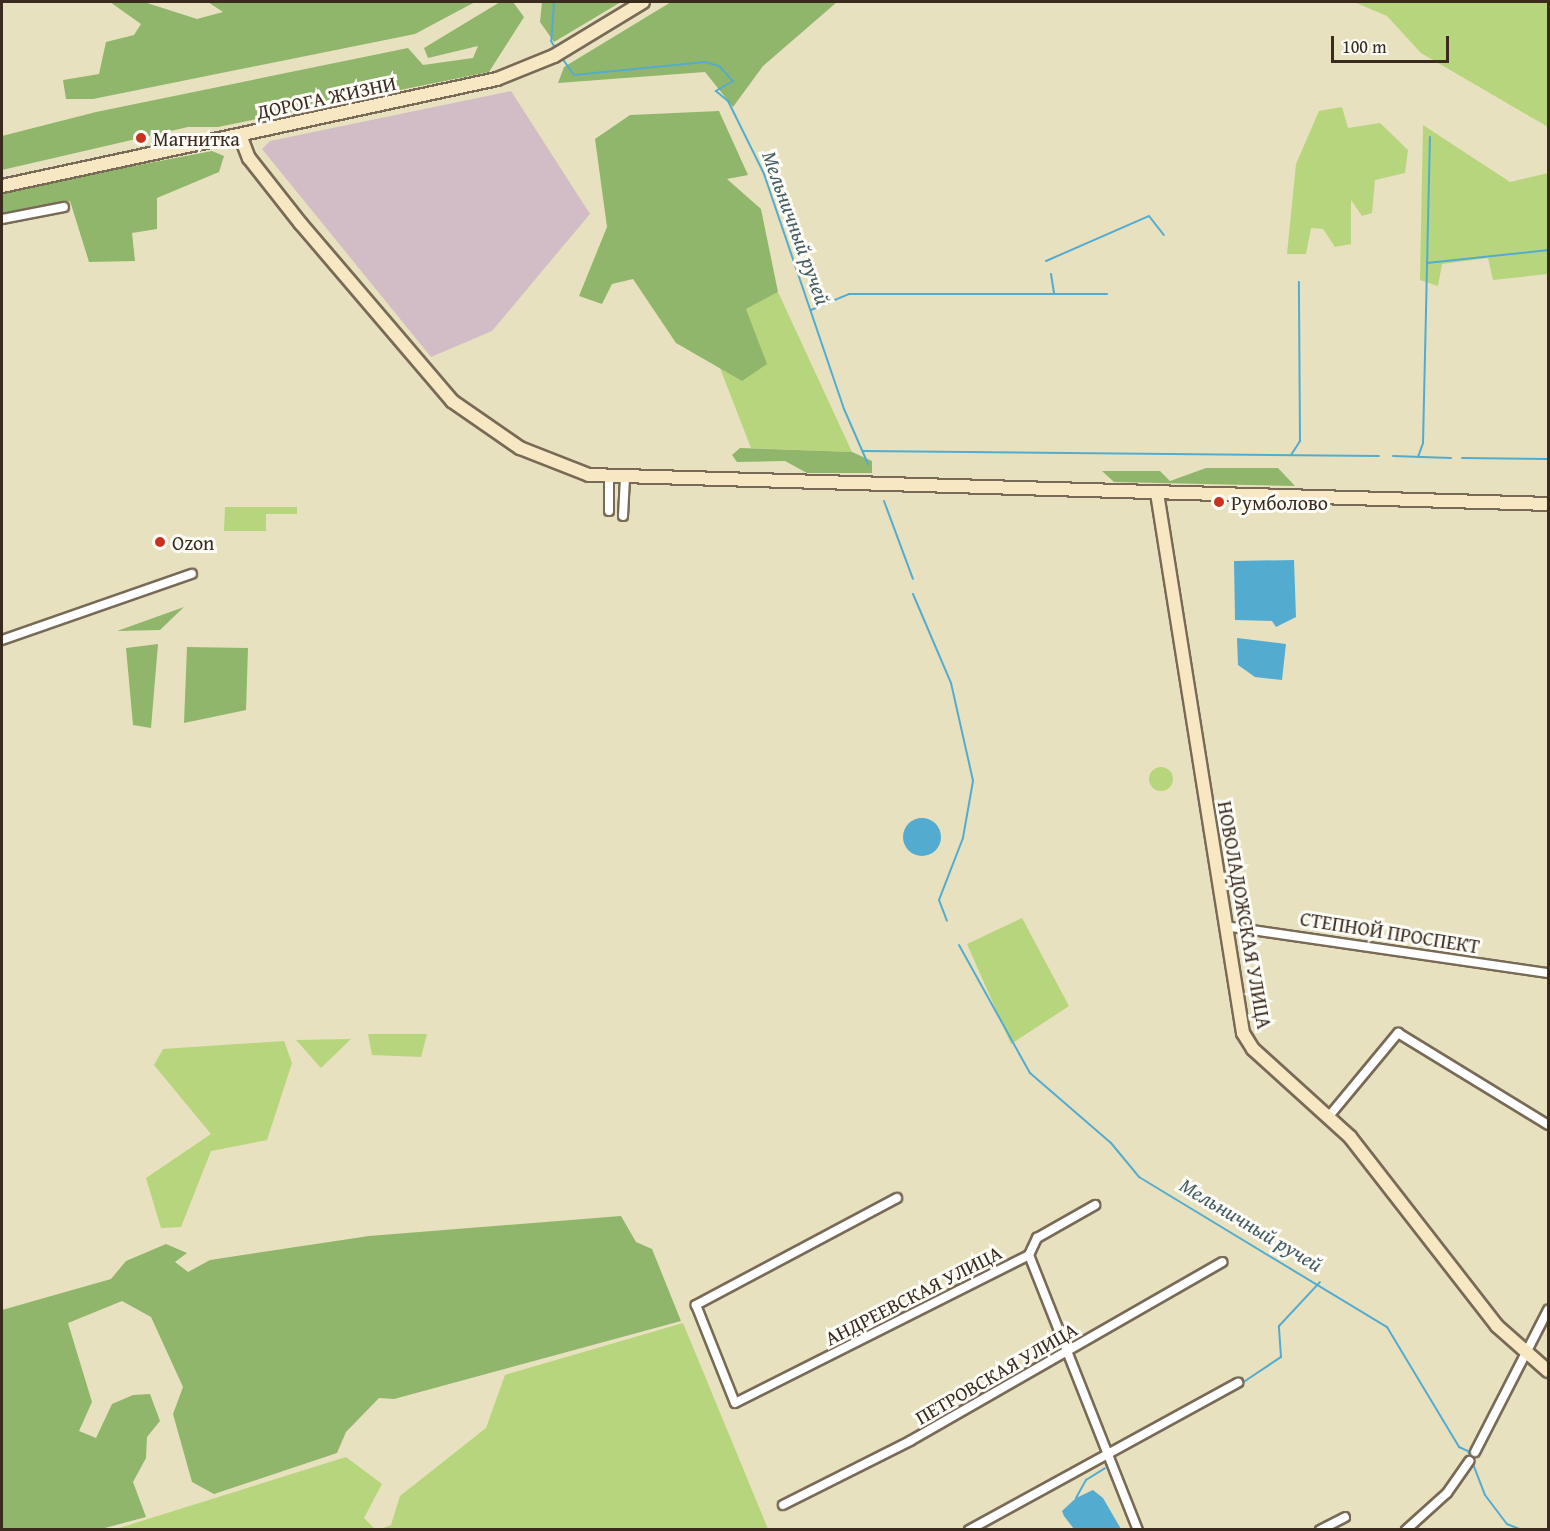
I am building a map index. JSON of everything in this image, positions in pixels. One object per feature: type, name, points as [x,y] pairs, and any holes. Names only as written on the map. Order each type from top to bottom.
[{"type":"main road","name":"ДОРОГА ЖИЗНИ","points":[[2,186],[497,79],[554,56],[643,2]]},
{"type":"main road","points":[[240,135],[265,178],[452,401],[520,448],[609,479],[1548,504]]},
{"type":"main road","name":"НОВОЛАДОЖСКАЯ УЛИЦА","points":[[1157,493],[1226,926],[1247,1041],[1330,1115],[1497,1326],[1526,1354],[1548,1371]]},
{"type":"street","points":[[2,219],[64,207]]},
{"type":"street","points":[[609,479],[609,512]]},
{"type":"street","points":[[623,516],[625,480]]},
{"type":"street","points":[[2,640],[192,574]]},
{"type":"street","name":"СТЕПНОЙ ПРОСПЕКТ","points":[[1226,926],[1548,973]]},
{"type":"street","points":[[1330,1115],[1398,1033],[1548,1125]]},
{"type":"street","name":"АНДРЕЕВСКАЯ УЛИЦА","points":[[897,1198],[696,1305],[735,1403],[1029,1255],[1037,1238],[1095,1205]]},
{"type":"street","points":[[1029,1255],[1064,1352],[1138,1530]]},
{"type":"street","name":"ПЕТРОВСКАЯ УЛИЦА","points":[[783,1505],[910,1441],[1222,1262]]},
{"type":"street","points":[[1475,1452],[1502,1409],[1548,1310]]},
{"type":"street","points":[[969,1530],[1238,1383]]},
{"type":"street","points":[[1406,1530],[1447,1493],[1469,1461]]},
{"type":"street","points":[[1320,1530],[1345,1517]]},
{"type":"shaded area","points":[[511,91],[590,214],[492,331],[431,357],[262,149],[270,141]]},
{"type":"green space","points":[[110,2],[144,2],[197,19],[223,12],[208,2],[475,2],[415,34],[93,99],[66,99],[63,80],[99,74],[106,42],[134,35],[141,24]]},
{"type":"green space","points":[[500,2],[513,2],[524,17],[489,72],[218,127],[188,127],[2,170],[2,136],[96,112],[408,48],[423,65],[473,58],[478,46],[428,58],[424,48]]},
{"type":"green space","points":[[542,2],[621,2],[554,42],[540,22]]},
{"type":"green space","points":[[671,2],[837,2],[763,66],[733,107],[705,72],[558,83],[564,67]]},
{"type":"green space","points":[[1354,2],[1548,2],[1548,127],[1421,53],[1387,16]]},
{"type":"green space","points":[[1342,107],[1348,128],[1380,123],[1408,150],[1405,173],[1375,180],[1372,213],[1362,216],[1351,200],[1351,244],[1335,247],[1323,229],[1311,228],[1306,254],[1287,254],[1296,164],[1319,111]]},
{"type":"green space","points":[[719,111],[748,175],[727,179],[761,209],[778,292],[746,309],[767,364],[742,381],[676,343],[633,279],[612,284],[602,304],[579,296],[607,227],[595,139],[630,115]]},
{"type":"green space","points":[[1423,125],[1510,182],[1548,173],[1548,274],[1493,280],[1488,258],[1442,264],[1438,286],[1420,280]]},
{"type":"green space","points":[[212,151],[224,156],[219,172],[157,198],[157,229],[132,233],[135,261],[89,262],[70,201],[2,214],[2,191]]},
{"type":"green space","points":[[778,292],[852,452],[751,448],[720,368],[742,381],[746,309]]},
{"type":"green space","points":[[740,448],[852,452],[872,461],[872,473],[807,473],[785,461],[737,462],[732,455]]},
{"type":"green space","points":[[1206,468],[1278,468],[1295,486],[1114,482],[1102,471],[1160,471],[1170,481]]},
{"type":"green space","points":[[225,507],[297,507],[297,514],[266,514],[266,531],[224,531]]},
{"type":"green space","points":[[184,607],[160,630],[117,631]]},
{"type":"green space","points":[[158,644],[151,728],[133,725],[126,648]]},
{"type":"green space","points":[[187,647],[248,648],[246,710],[184,723]]},
{"type":"green space","points":[[1161,767],[1166,768],[1172,774],[1172,784],[1166,790],[1161,791],[1156,790],[1150,784],[1149,779],[1150,774],[1156,768]]},
{"type":"green space","points":[[1022,918],[1069,1006],[1011,1044],[967,944]]},
{"type":"green space","points":[[368,1034],[427,1034],[421,1057],[372,1055]]},
{"type":"green space","points":[[351,1039],[321,1068],[296,1040]]},
{"type":"green space","points":[[284,1041],[292,1063],[267,1140],[211,1151],[181,1227],[161,1228],[146,1178],[211,1134],[154,1065],[163,1049]]},
{"type":"green space","points":[[621,1216],[636,1242],[652,1249],[681,1321],[394,1399],[379,1398],[346,1432],[337,1453],[214,1494],[192,1482],[173,1414],[183,1387],[151,1317],[122,1301],[68,1323],[92,1402],[79,1431],[96,1438],[112,1404],[133,1395],[150,1394],[160,1421],[147,1437],[146,1458],[133,1482],[146,1517],[101,1529],[2,1529],[2,1310],[111,1279],[126,1261],[166,1244],[187,1253],[175,1262],[188,1272],[210,1260],[369,1236]]},
{"type":"green space","points":[[683,1323],[768,1529],[381,1529],[391,1525],[400,1496],[486,1428],[505,1375]]},
{"type":"green space","points":[[346,1457],[382,1484],[364,1518],[375,1529],[116,1529]]},
{"type":"water","points":[[1294,560],[1296,617],[1276,627],[1272,621],[1235,620],[1234,561]]},
{"type":"water","points":[[1237,638],[1286,644],[1282,680],[1255,677],[1238,665]]},
{"type":"water","points":[[922,818],[936,823],[941,837],[936,851],[922,856],[908,851],[903,837],[908,823]]},
{"type":"water","points":[[1093,1490],[1103,1498],[1121,1529],[1074,1529],[1064,1516],[1062,1511],[1076,1498]]},
{"type":"waterway","name":"Мельничный ручей","points":[[554,2],[551,41],[557,51]]},
{"type":"waterway","name":"Мельничный ручей","points":[[562,58],[574,75],[705,62],[719,66],[733,81],[716,91],[728,101],[764,174],[844,409],[868,464]]},
{"type":"waterway","points":[[1418,457],[1423,443],[1430,137]]},
{"type":"waterway","points":[[1046,261],[1149,216],[1164,235]]},
{"type":"waterway","points":[[1427,263],[1548,250]]},
{"type":"waterway","points":[[1051,274],[1054,294]]},
{"type":"waterway","points":[[1291,455],[1300,441],[1299,282]]},
{"type":"waterway","points":[[811,310],[849,294],[1107,294]]},
{"type":"waterway","points":[[863,451],[1379,456]]},
{"type":"waterway","points":[[1393,456],[1451,458]]},
{"type":"waterway","points":[[1462,458],[1548,459]]},
{"type":"waterway","name":"Мельничный ручей","points":[[884,501],[913,579]]},
{"type":"waterway","name":"Мельничный ручей","points":[[913,594],[951,683],[973,781],[963,838],[939,900],[947,921]]},
{"type":"waterway","name":"Мельничный ручей","points":[[959,945],[1030,1073],[1111,1143],[1139,1177],[1387,1327],[1459,1447],[1468,1451],[1485,1495],[1507,1524],[1522,1530]]},
{"type":"waterway","points":[[1242,1383],[1281,1357],[1279,1326],[1320,1282]]},
{"type":"waterway","points":[[1114,1455],[1222,1396]]},
{"type":"waterway","points":[[1076,1498],[1086,1480],[1105,1468]]},
{"type":"place","name":"Магнитка","points":[[141,138]]},
{"type":"place","name":"Румболово","points":[[1219,502]]},
{"type":"place","name":"Ozon","points":[[160,542]]}]
